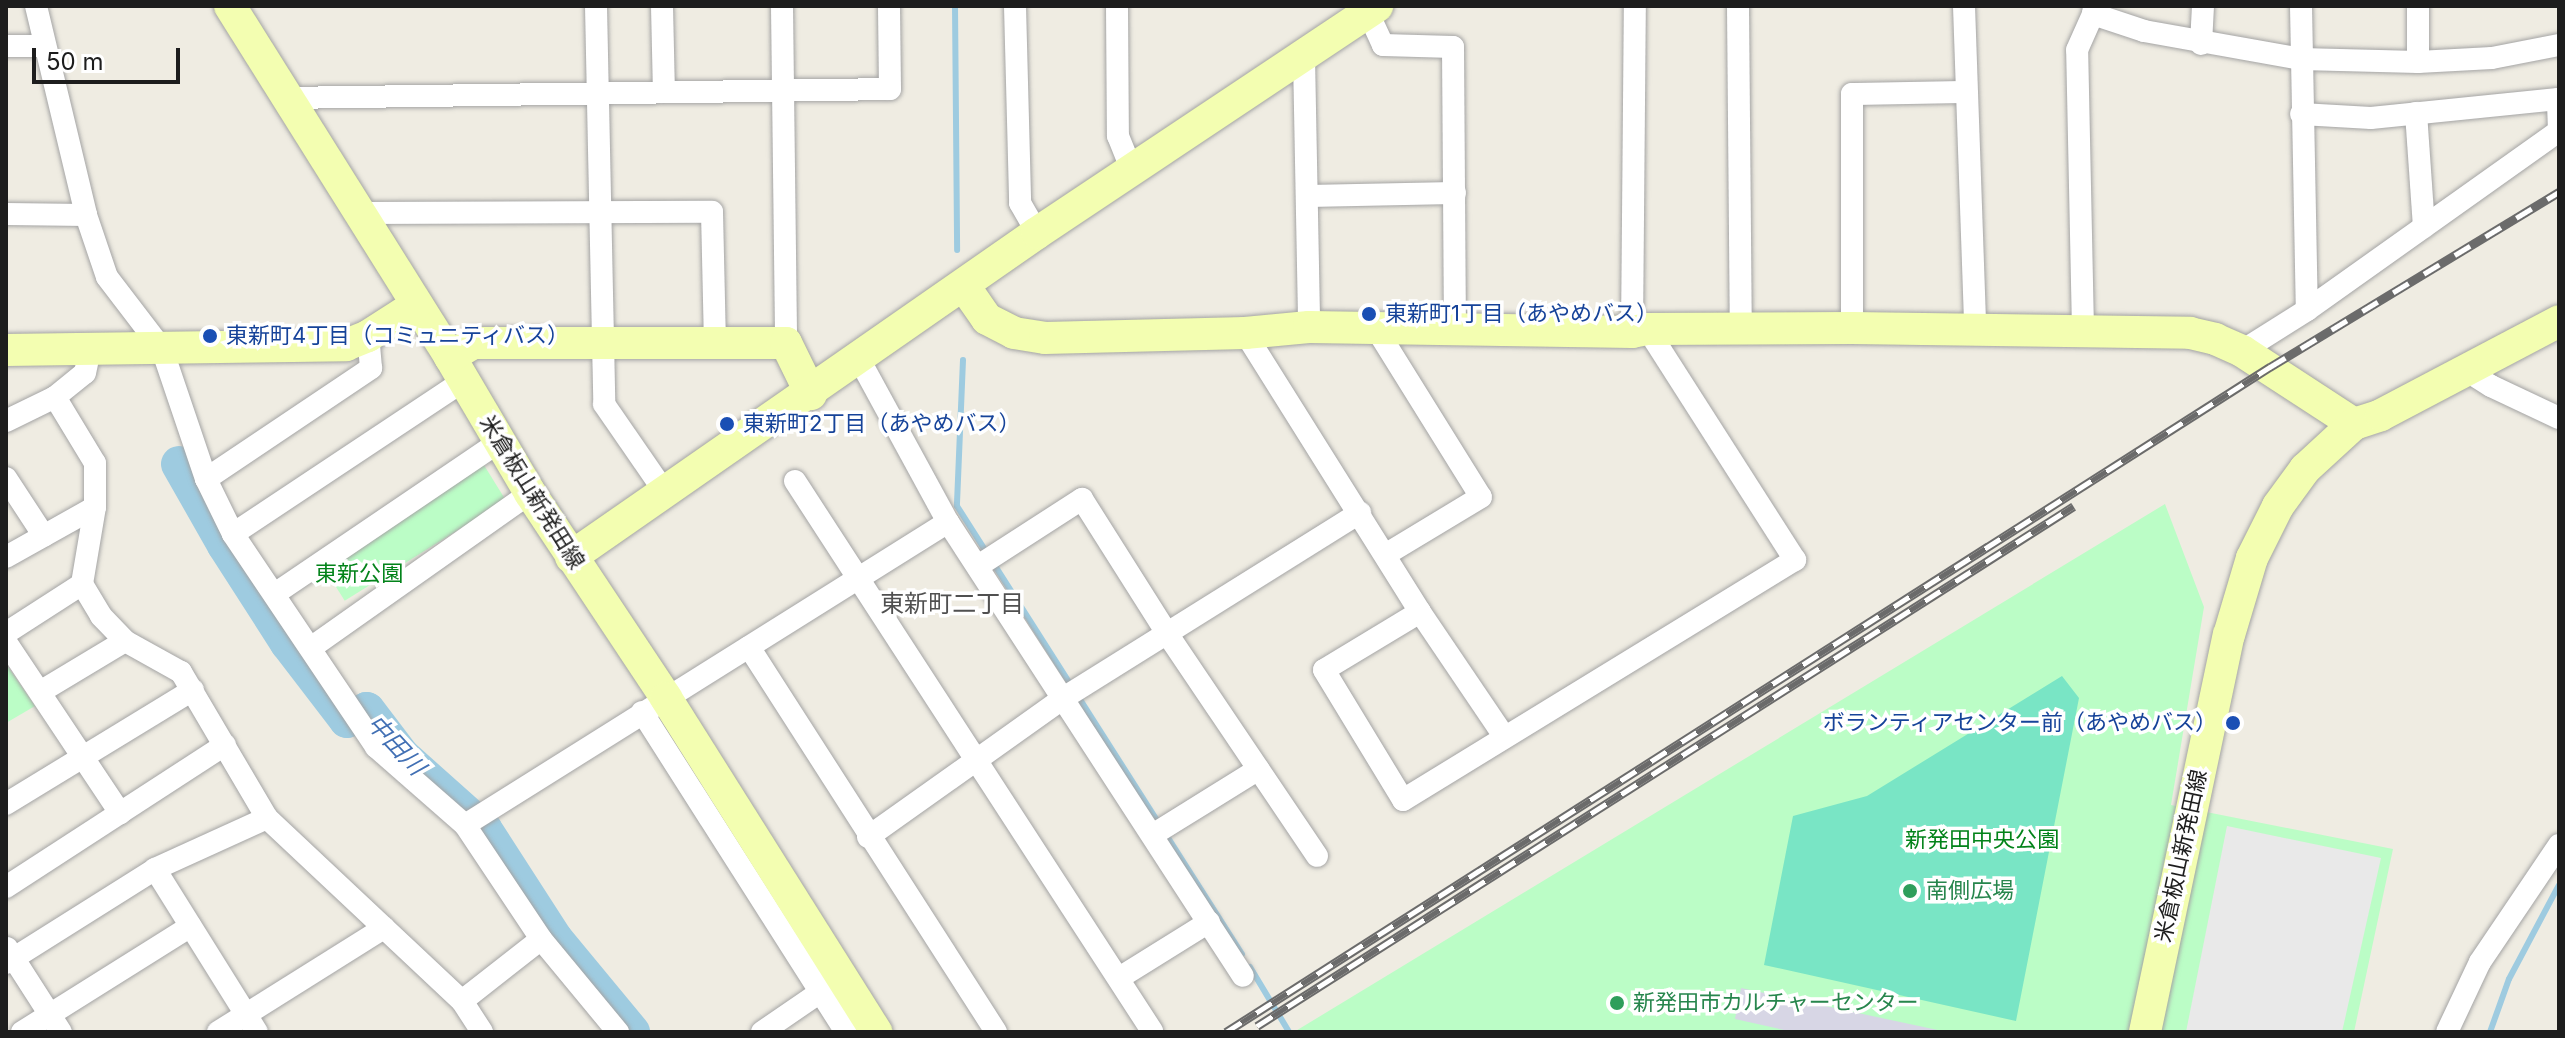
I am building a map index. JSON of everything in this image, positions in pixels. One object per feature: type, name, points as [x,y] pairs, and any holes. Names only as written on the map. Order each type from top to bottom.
[{"type":"street","points":[[36,6],[86,215],[107,277],[162,349],[206,479],[233,534],[276,593],[376,747],[465,825],[541,939],[618,1032]]},
{"type":"street","name":"米倉板山新発田線","points":[[230,6],[457,369],[571,557],[654,705],[876,1032]]},
{"type":"street","points":[[596,6],[604,404],[666,494]]},
{"type":"street","points":[[662,6],[664,92]]},
{"type":"street","points":[[782,6],[786,343],[811,394]]},
{"type":"street","points":[[285,98],[890,89],[889,6]]},
{"type":"street","points":[[1015,6],[1020,203],[1037,233]]},
{"type":"street","points":[[1117,6],[1118,136],[1132,170]]},
{"type":"street","points":[[1420,612],[1324,670],[1403,800],[1795,560],[1640,331],[1635,6]]},
{"type":"street","points":[[1738,6],[1741,328]]},
{"type":"street","points":[[1964,6],[1975,328]]},
{"type":"street","points":[[2201,44],[2203,6]]},
{"type":"street","points":[[2301,6],[2307,310]]},
{"type":"street","points":[[2418,6],[2418,62]]},
{"type":"street","points":[[571,557],[811,394],[1037,233],[1304,57],[1370,8],[1383,45],[1453,47],[1455,330]]},
{"type":"street","points":[[2083,330],[2077,50],[2094,10],[2144,31],[2201,44],[2301,59],[2418,62],[2492,58],[2559,45]]},
{"type":"street","points":[[6,46],[44,46]]},
{"type":"street","points":[[1304,57],[1309,327]]},
{"type":"street","points":[[1852,328],[1852,94],[1965,92]]},
{"type":"street","points":[[2242,351],[2307,310],[2559,131],[2558,99],[2371,118],[2301,114]]},
{"type":"street","points":[[2416,113],[2424,227]]},
{"type":"street","points":[[1307,196],[1455,193]]},
{"type":"street","points":[[358,213],[712,212],[715,342]]},
{"type":"street","points":[[6,214],[86,215]]},
{"type":"street","points":[[964,286],[987,319],[1014,333],[1045,338],[1245,333],[1309,327],[1640,331],[1975,328],[2190,333],[2215,339],[2242,351],[2354,424]]},
{"type":"street","points":[[6,350],[346,345],[368,336],[415,306]]},
{"type":"street","name":"米倉板山新発田線","points":[[2145,1032],[2229,635],[2252,558],[2278,506],[2305,469],[2354,424],[2381,415],[2559,321]]},
{"type":"street","points":[[1375,327],[1481,497],[1385,555]]},
{"type":"street","points":[[1245,333],[1420,612],[1504,736]]},
{"type":"street","points":[[206,479],[371,368],[368,336]]},
{"type":"street","points":[[233,534],[457,369],[473,343],[786,343]]},
{"type":"street","points":[[6,421],[55,397],[85,373],[90,349]]},
{"type":"street","points":[[859,359],[948,522],[1065,697],[1243,976]]},
{"type":"street","points":[[2467,371],[2491,386],[2559,418]]},
{"type":"street","points":[[55,397],[95,463],[95,507],[82,584],[101,616],[125,641],[181,672],[267,818],[462,1001],[482,1032]]},
{"type":"street","points":[[276,593],[499,442]]},
{"type":"street","points":[[6,478],[44,536]]},
{"type":"street","points":[[795,481],[975,763],[1152,1031]]},
{"type":"street","points":[[312,647],[530,493]]},
{"type":"street","points":[[978,566],[1082,499],[1166,632],[1317,856]]},
{"type":"street","points":[[6,557],[95,507]]},
{"type":"street","points":[[868,837],[1065,697],[1360,513]]},
{"type":"street","points":[[465,825],[948,522]]},
{"type":"street","points":[[6,633],[82,584]]},
{"type":"street","points":[[40,692],[125,641]]},
{"type":"street","points":[[6,642],[120,813]]},
{"type":"street","points":[[749,647],[868,837],[996,1032]]},
{"type":"street","points":[[6,804],[193,690]]},
{"type":"street","points":[[654,705],[819,993],[846,1032]]},
{"type":"street","points":[[6,887],[225,745]]},
{"type":"street","points":[[1154,834],[1259,769]]},
{"type":"street","points":[[55,1023],[8,956],[155,869],[267,818]]},
{"type":"street","points":[[2447,1032],[2480,962],[2559,845]]},
{"type":"street","points":[[155,869],[251,1024]]},
{"type":"street","points":[[1119,978],[1209,922]]},
{"type":"street","points":[[22,1032],[55,1023],[191,926]]},
{"type":"street","points":[[218,1032],[251,1024],[384,928]]},
{"type":"street","points":[[462,1001],[541,939]]},
{"type":"street","points":[[762,1032],[819,993]]},
{"type":"green space","name":"東新公園","points":[[482,462],[506,500],[345,601],[321,563]]},
{"type":"green space","name":"新発田中央公園","points":[[2165,504],[2204,607],[2171,805],[2393,849],[2354,1032],[1294,1032]]},
{"type":"green space","points":[[6,664],[35,706],[6,723]]},
{"type":"green space","name":"南側広場","points":[[2062,676],[2079,698],[2016,1021],[1764,965],[1793,816],[1867,796]]},
{"type":"shaded area","points":[[2227,826],[2381,858],[2342,1032],[2186,1032]]},
{"type":"shaded area","points":[[1741,988],[1947,1032],[1793,1032],[1735,1019]]},
{"type":"waterway","points":[[955,6],[957,250]]},
{"type":"waterway","points":[[963,360],[957,506],[1242,954]]},
{"type":"waterway","name":"中田川","points":[[179,464],[225,545],[288,643],[347,720],[367,710],[402,756],[484,829],[555,939],[632,1032]]},
{"type":"waterway","points":[[2490,1032],[2509,979],[2559,885]]},
{"type":"waterway","points":[[1250,967],[1289,1032]]},
{"type":"railway","points":[[1226,1032],[2270,367],[2559,192]]},
{"type":"railway","points":[[1257,1026],[2074,506]]},
{"type":"place","name":"東新町1丁目（あやめバス）","points":[[1369,314]]},
{"type":"place","name":"東新町4丁目（コミュニティバス）","points":[[210,336]]},
{"type":"place","name":"東新町2丁目（あやめバス）","points":[[727,424]]},
{"type":"place","name":"ボランティアセンター前（あやめバス）","points":[[2233,723]]},
{"type":"place","name":"南側広場","points":[[1910,891]]},
{"type":"place","name":"新発田市カルチャーセンター","points":[[1617,1003]]},
{"type":"district","name":"東新町二丁目","points":[[952,604]]}]
